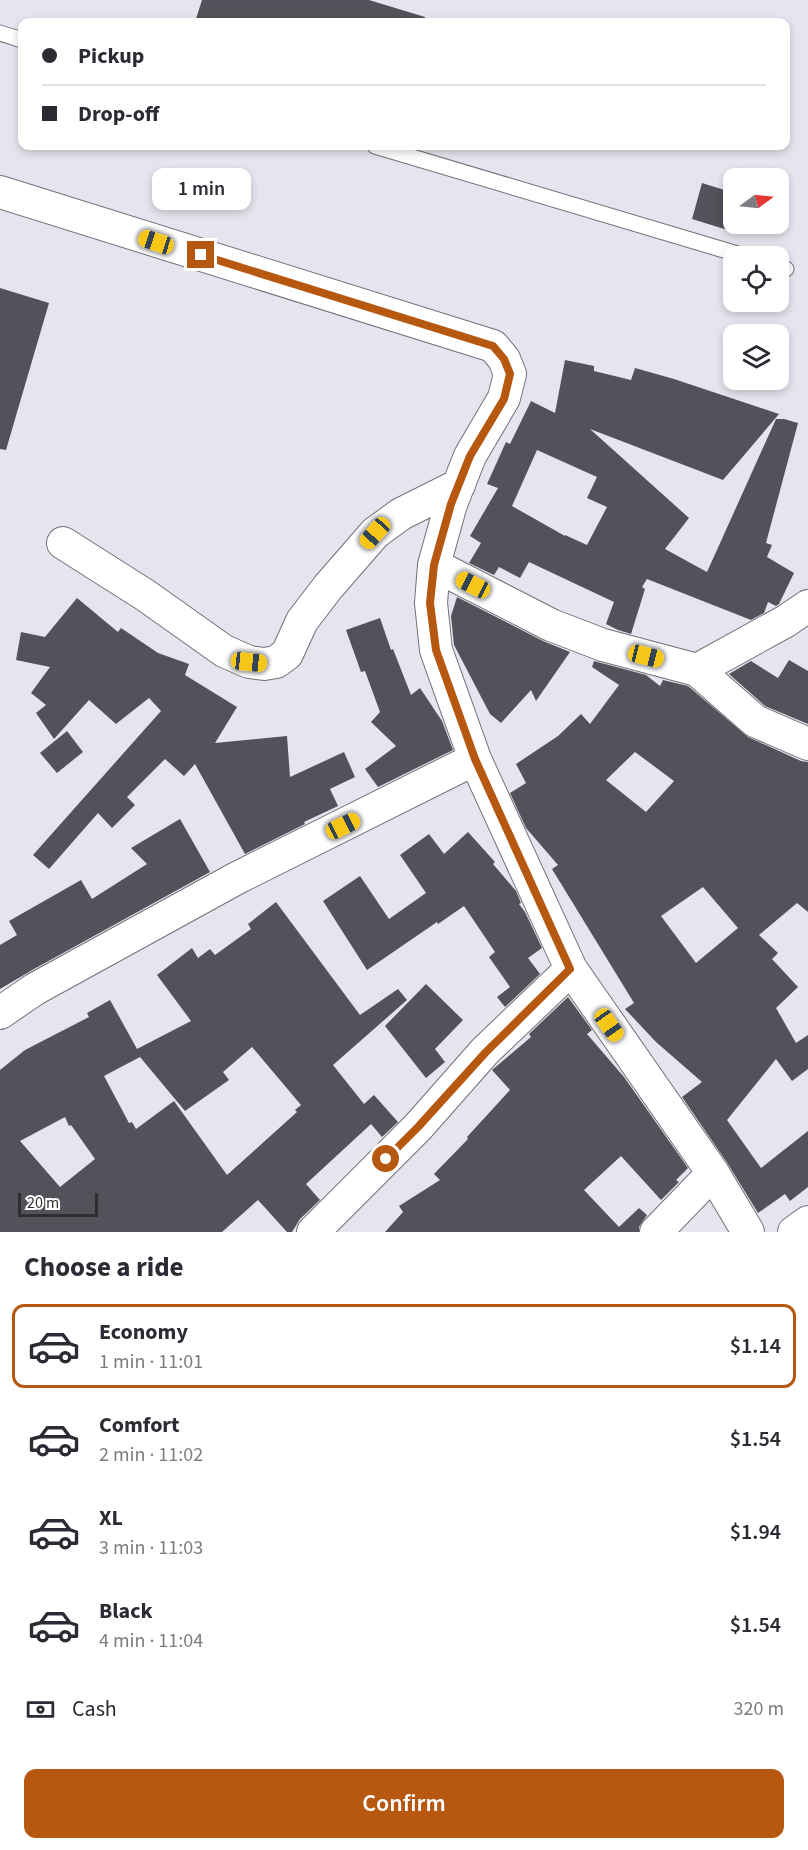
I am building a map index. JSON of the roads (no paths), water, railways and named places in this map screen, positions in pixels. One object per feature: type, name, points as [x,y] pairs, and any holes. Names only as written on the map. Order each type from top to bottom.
[{"type":"street","points":[[0,192],[493,346],[504,359],[510,374],[504,399],[470,456],[451,504],[434,565],[430,603],[436,650],[475,759],[570,969],[713,1173],[748,1232]]},
{"type":"street","points":[[63,543],[145,595],[224,651],[249,662],[264,664],[276,662],[287,654],[302,621],[375,533],[401,514],[459,485]]},
{"type":"street","points":[[434,565],[551,624],[603,645],[697,670],[754,721],[808,744]]},
{"type":"street","points":[[697,670],[786,621],[808,606]]},
{"type":"street","points":[[0,1013],[34,989],[237,878],[475,759]]},
{"type":"street","points":[[313,1232],[418,1127],[486,1052],[570,969]]},
{"type":"street","points":[[656,1232],[713,1173]]},
{"type":"street","points":[[794,1232],[808,1222]]},
{"type":"lane","points":[[0,33],[18,39]]},
{"type":"lane","points":[[388,150],[723,250]]}]
